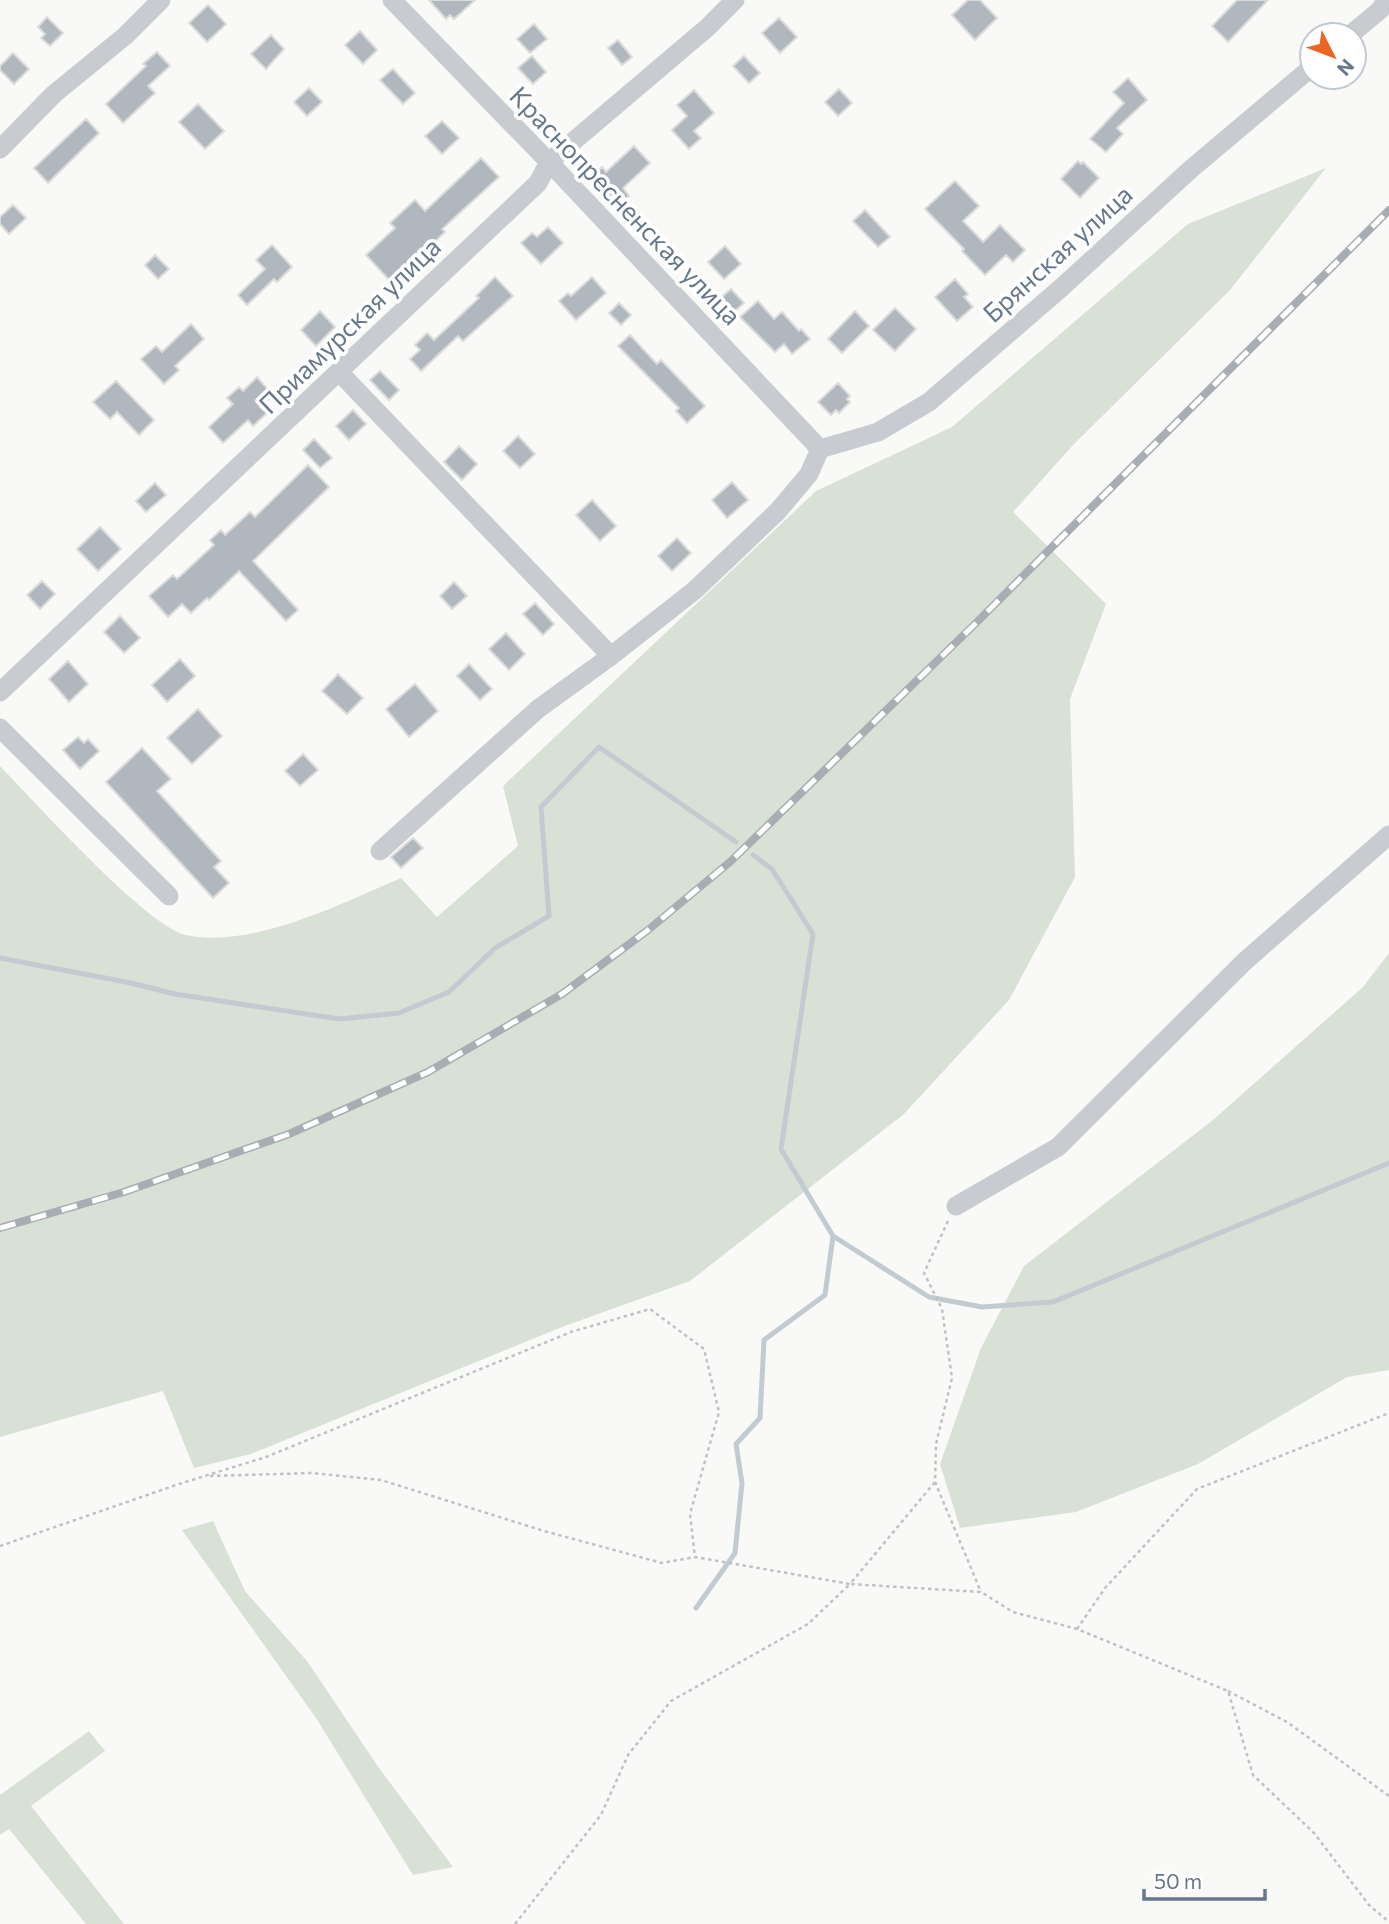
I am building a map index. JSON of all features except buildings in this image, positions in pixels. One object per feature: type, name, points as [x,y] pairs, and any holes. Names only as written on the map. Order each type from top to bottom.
[{"type":"street","points":[[0,149],[54,94],[125,36],[161,0]]},
{"type":"street","name":"Краснопресненская улица","points":[[392,0],[820,449]]},
{"type":"street","name":"Приамурская улица","points":[[0,692],[538,183],[549,162],[708,27],[735,0]]},
{"type":"street","points":[[1367,21],[1387,0]]},
{"type":"street","name":"Брянская улица","points":[[820,449],[878,432],[929,402],[1061,288],[1191,169],[1298,79]]},
{"type":"street","points":[[340,373],[611,656]]},
{"type":"street","points":[[380,851],[538,709],[695,590],[778,511],[809,474],[820,449]]},
{"type":"street","points":[[0,728],[169,896]]},
{"type":"street","points":[[956,1206],[1058,1147],[1244,962],[1389,835]]},
{"type":"path","points":[[956,1206],[924,1273],[942,1309],[952,1378],[936,1444],[935,1482],[981,1592]]},
{"type":"path","points":[[0,1546],[266,1457],[571,1332],[650,1309],[704,1349],[719,1412],[690,1514],[695,1557]]},
{"type":"path","points":[[1077,1629],[1105,1588],[1197,1489],[1389,1413]]},
{"type":"path","points":[[206,1476],[312,1473],[382,1480],[544,1531],[662,1563],[695,1557],[850,1584],[981,1592],[1013,1612],[1077,1629],[1228,1691],[1287,1721],[1389,1797]]},
{"type":"path","points":[[516,1924],[601,1815],[628,1755],[671,1701],[808,1624],[850,1584],[935,1482]]},
{"type":"path","points":[[1228,1691],[1253,1775],[1314,1833],[1369,1905],[1389,1922]]},
{"type":"shaded area","points":[[1326,168],[1230,290],[1074,444],[1013,512],[1106,604],[1070,699],[1075,877],[1009,1000],[904,1114],[690,1281],[562,1327],[251,1454],[194,1468],[163,1391],[0,1437],[0,766],[119,887],[168,927],[186,935],[212,938],[267,930],[324,911],[401,878],[437,917],[518,846],[503,786],[816,491],[952,427],[1188,224]]},
{"type":"shaded area","points":[[1389,953],[1389,1370],[1347,1377],[1198,1464],[1076,1512],[960,1528],[940,1464],[981,1348],[1024,1266],[1213,1120],[1363,987]]},
{"type":"shaded area","points":[[213,1521],[245,1591],[307,1661],[379,1768],[453,1867],[413,1875],[316,1718],[182,1530]]},
{"type":"shaded area","points":[[89,1731],[105,1751],[31,1806],[124,1924],[86,1924],[9,1829],[0,1835],[0,1795]]},
{"type":"waterway","points":[[0,958],[175,994],[339,1019],[399,1013],[449,992],[495,948],[549,916],[541,807],[599,747],[736,842]]},
{"type":"waterway","points":[[753,855],[772,869],[813,934],[781,1149],[833,1236],[929,1297],[982,1307],[1053,1302],[1389,1163]]},
{"type":"waterway","points":[[696,1608],[735,1553],[742,1483],[736,1444],[760,1418],[764,1340],[825,1295],[833,1236]]},
{"type":"railway","points":[[0,1228],[124,1192],[289,1134],[428,1072],[562,994],[648,930],[730,862],[975,624],[1389,210]]}]
